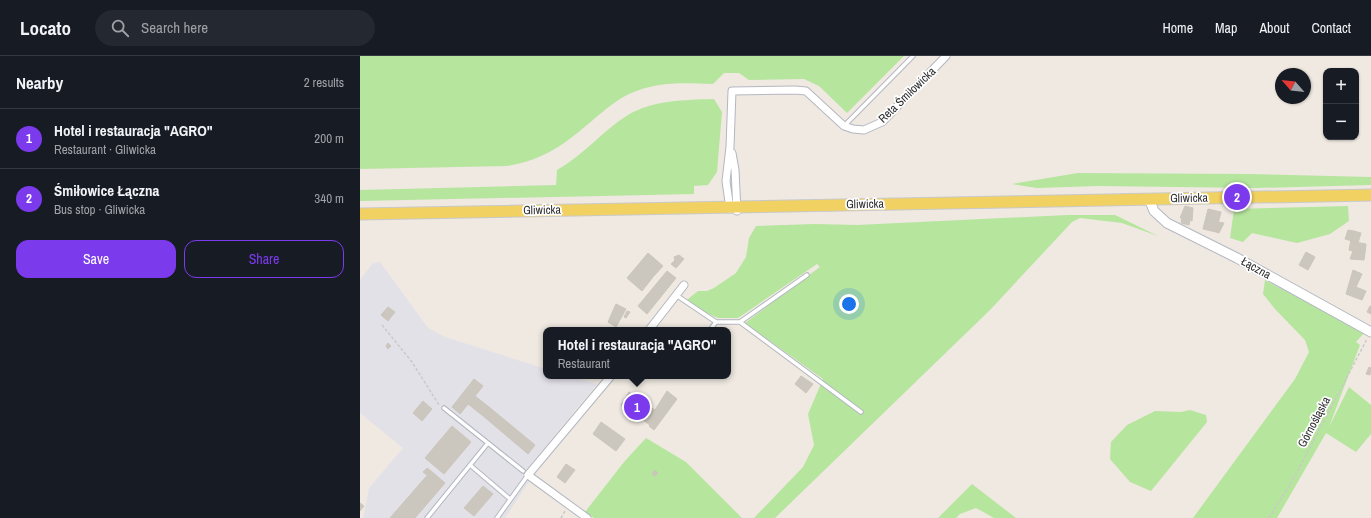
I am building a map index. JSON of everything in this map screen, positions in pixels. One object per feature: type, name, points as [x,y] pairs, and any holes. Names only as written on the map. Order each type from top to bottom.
[{"type":"main road","name":"Gliwicka","points":[[360,214],[734,209],[1371,195]]},
{"type":"street","name":"Reta Śmiłowicka","points":[[844,126],[853,130],[864,130],[882,122],[946,56]]},
{"type":"street","points":[[734,209],[726,182],[730,147],[732,91],[806,91],[844,126]]},
{"type":"street","name":"Łączna","points":[[1149,199],[1154,211],[1167,223],[1237,258],[1371,332]]},
{"type":"street","points":[[651,327],[684,285]]},
{"type":"street","points":[[587,518],[525,473],[608,379]]},
{"type":"lane","name":"Reta Śmiłowicka","points":[[844,126],[913,56]]},
{"type":"lane","points":[[676,295],[716,322],[740,322],[807,275]]},
{"type":"lane","points":[[712,327],[716,322]]},
{"type":"lane","points":[[740,322],[860,412]]},
{"type":"lane","points":[[444,408],[525,473],[497,518]]},
{"type":"lane","points":[[427,518],[488,443]]},
{"type":"lane","points":[[470,465],[510,499]]},
{"type":"path","points":[[382,325],[412,362],[435,401],[444,408]]},
{"type":"path","name":"Górnośląska","points":[[1269,518],[1294,478],[1371,332]]},
{"type":"shaded area","points":[[380,262],[428,328],[445,337],[543,368],[543,379],[580,379],[597,384],[522,475],[530,480],[505,518],[363,518],[369,488],[403,448],[360,413],[360,280],[373,263]]},
{"type":"green space","points":[[360,56],[904,56],[847,113],[819,86],[804,79],[749,80],[739,73],[724,73],[713,84],[681,83],[660,85],[629,94],[611,105],[564,143],[533,160],[507,166],[360,169]]},
{"type":"green space","points":[[714,99],[722,112],[717,172],[708,185],[694,186],[694,194],[360,201],[360,190],[556,185],[557,170],[567,164],[628,115],[648,106],[670,102]]},
{"type":"green space","points":[[1078,173],[1246,174],[1371,177],[1371,185],[1256,188],[1098,186],[1037,188],[1012,184]]},
{"type":"green space","points":[[1348,206],[1349,221],[1330,234],[1297,243],[1252,233],[1243,242],[1230,238],[1234,209]]},
{"type":"green space","points":[[1068,215],[1115,215],[1158,236],[1122,223],[1080,218],[1072,222],[990,310],[775,518],[754,518],[803,467],[814,445],[808,414],[823,379],[745,323],[820,267],[817,264],[738,318],[718,318],[683,303],[698,291],[707,291],[714,288],[736,273],[746,257],[749,238],[756,226],[814,224],[857,225]]},
{"type":"green space","points":[[1265,280],[1364,333],[1356,342],[1360,345],[1329,427],[1349,387],[1371,405],[1371,434],[1356,452],[1326,433],[1277,518],[1193,518],[1295,379],[1309,352],[1305,340],[1275,309],[1263,294]]},
{"type":"green space","points":[[1190,410],[1206,415],[1207,422],[1151,491],[1130,482],[1110,459],[1111,442],[1127,425],[1155,411],[1181,412]]},
{"type":"green space","points":[[646,438],[686,462],[742,518],[594,518],[585,512],[624,462]]},
{"type":"green space","points":[[972,484],[1016,518],[994,518],[976,508],[960,514],[956,518],[938,518]]},
{"type":"building","points":[[1185,206],[1193,208],[1192,221],[1190,220],[1189,225],[1181,223],[1182,218],[1180,218]]},
{"type":"building","points":[[1208,209],[1221,212],[1216,232],[1203,229]]},
{"type":"building","points":[[1218,222],[1224,223],[1219,233],[1216,232]]},
{"type":"building","points":[[1348,230],[1354,231],[1352,241],[1345,239]]},
{"type":"building","points":[[1354,231],[1361,233],[1358,243],[1352,241]]},
{"type":"building","points":[[1351,240],[1355,242],[1353,251],[1349,250]]},
{"type":"building","points":[[1355,242],[1366,244],[1365,253],[1353,251]]},
{"type":"building","points":[[1353,251],[1365,253],[1364,260],[1350,259]]},
{"type":"building","points":[[1306,252],[1315,257],[1308,270],[1299,265]]},
{"type":"building","points":[[648,253],[663,266],[653,277],[638,265]]},
{"type":"building","points":[[679,255],[684,259],[676,268],[671,264],[675,260],[674,257]]},
{"type":"building","points":[[638,265],[653,277],[642,291],[627,278]]},
{"type":"building","points":[[1353,270],[1362,274],[1356,287],[1366,291],[1362,300],[1346,294]]},
{"type":"building","points":[[667,271],[676,278],[647,314],[638,306]]},
{"type":"building","points":[[616,304],[626,309],[616,327],[608,322]]},
{"type":"building","points":[[1371,306],[1371,314],[1367,312]]},
{"type":"building","points":[[388,307],[395,312],[388,321],[381,315]]},
{"type":"building","points":[[627,311],[630,312],[626,318],[624,317]]},
{"type":"building","points":[[388,343],[391,346],[388,349],[386,346]]},
{"type":"building","points":[[1369,367],[1371,368],[1370,375],[1366,374]]},
{"type":"building","points":[[801,376],[813,384],[806,393],[795,384]]},
{"type":"building","points":[[474,379],[483,386],[475,396],[489,407],[482,415],[468,404],[460,414],[452,407]]},
{"type":"building","points":[[667,391],[677,399],[654,430],[649,426],[659,413],[655,410]]},
{"type":"building","points":[[629,392],[659,413],[650,425],[621,405]]},
{"type":"building","points":[[423,401],[432,409],[422,421],[413,413]]},
{"type":"building","points":[[489,407],[535,445],[528,454],[482,415]]},
{"type":"building","points":[[601,422],[625,439],[616,451],[593,434]]},
{"type":"building","points":[[452,426],[471,442],[444,474],[425,458]]},
{"type":"building","points":[[566,464],[575,470],[565,483],[557,477]]},
{"type":"building","points":[[427,468],[431,471],[427,475],[423,472]]},
{"type":"building","points":[[655,470],[658,473],[655,476],[652,474]]},
{"type":"building","points":[[431,471],[445,483],[415,518],[390,518]]},
{"type":"building","points":[[483,486],[493,494],[474,516],[464,508]]},
{"type":"building","points":[[360,503],[364,506],[360,511]]},
{"type":"place","name":"Śmiłowice Łączna","points":[[1237,197]]},
{"type":"place","name":"Hotel i restauracja \"AGRO\"","points":[[637,407]]}]
